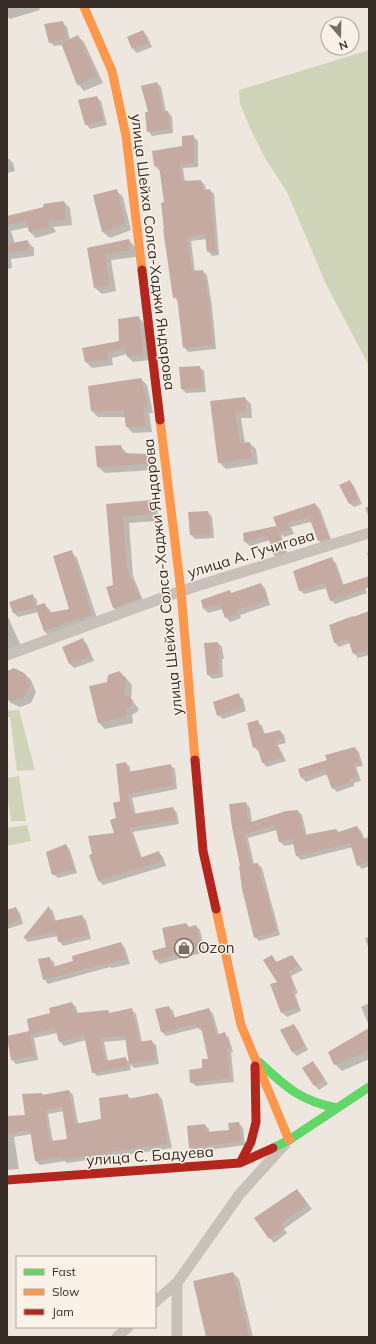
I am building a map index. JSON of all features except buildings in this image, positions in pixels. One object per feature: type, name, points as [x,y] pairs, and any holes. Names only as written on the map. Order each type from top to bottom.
[{"type":"main road","name":"улица Шейха Солса-Хаджи Яндарова","points":[[84,7],[112,71],[126,136],[181,591],[203,851],[241,1025],[289,1140]]},
{"type":"main road","points":[[255,1058],[289,1089],[304,1099],[337,1108]]},
{"type":"main road","points":[[240,1164],[251,1142],[256,1122],[255,1058]]},
{"type":"main road","name":"улица С. Бадуева","points":[[7,1180],[240,1164],[289,1140],[369,1086]]},
{"type":"street","name":"улица А. Гучигова","points":[[7,655],[181,591],[369,533]]},
{"type":"street","points":[[156,1301],[177,1283],[239,1195],[289,1140]]},
{"type":"street","points":[[176,1337],[177,1283]]},
{"type":"street","points":[[117,1337],[127,1328]]},
{"type":"green space","points":[[369,50],[369,366],[326,284],[287,192],[265,158],[251,130],[240,104],[239,90],[350,56],[360,56],[360,53]]},
{"type":"green space","points":[[19,710],[35,770],[17,771],[10,717],[7,717],[7,711]]},
{"type":"green space","points":[[19,776],[26,821],[11,821],[7,792],[7,778]]},
{"type":"green space","points":[[27,825],[31,841],[7,846],[7,828]]},
{"type":"traffic: fast","points":[[259,1062],[294,1092],[313,1101],[337,1108]]},
{"type":"traffic: fast","points":[[273,1148],[289,1140],[369,1087]]},
{"type":"traffic: slow","points":[[84,7],[112,71],[126,136],[142,270]]},
{"type":"traffic: slow","points":[[160,420],[181,591],[195,760]]},
{"type":"traffic: slow","points":[[216,909],[241,1025],[289,1140]]},
{"type":"traffic: jam","points":[[142,270],[160,420]]},
{"type":"traffic: jam","points":[[195,760],[203,851],[216,909]]},
{"type":"traffic: jam","points":[[240,1163],[251,1142],[256,1122],[255,1066]]},
{"type":"traffic: jam","points":[[7,1180],[240,1163],[273,1148]]},
{"type":"place","name":"Ozon","points":[[184,948]]}]
